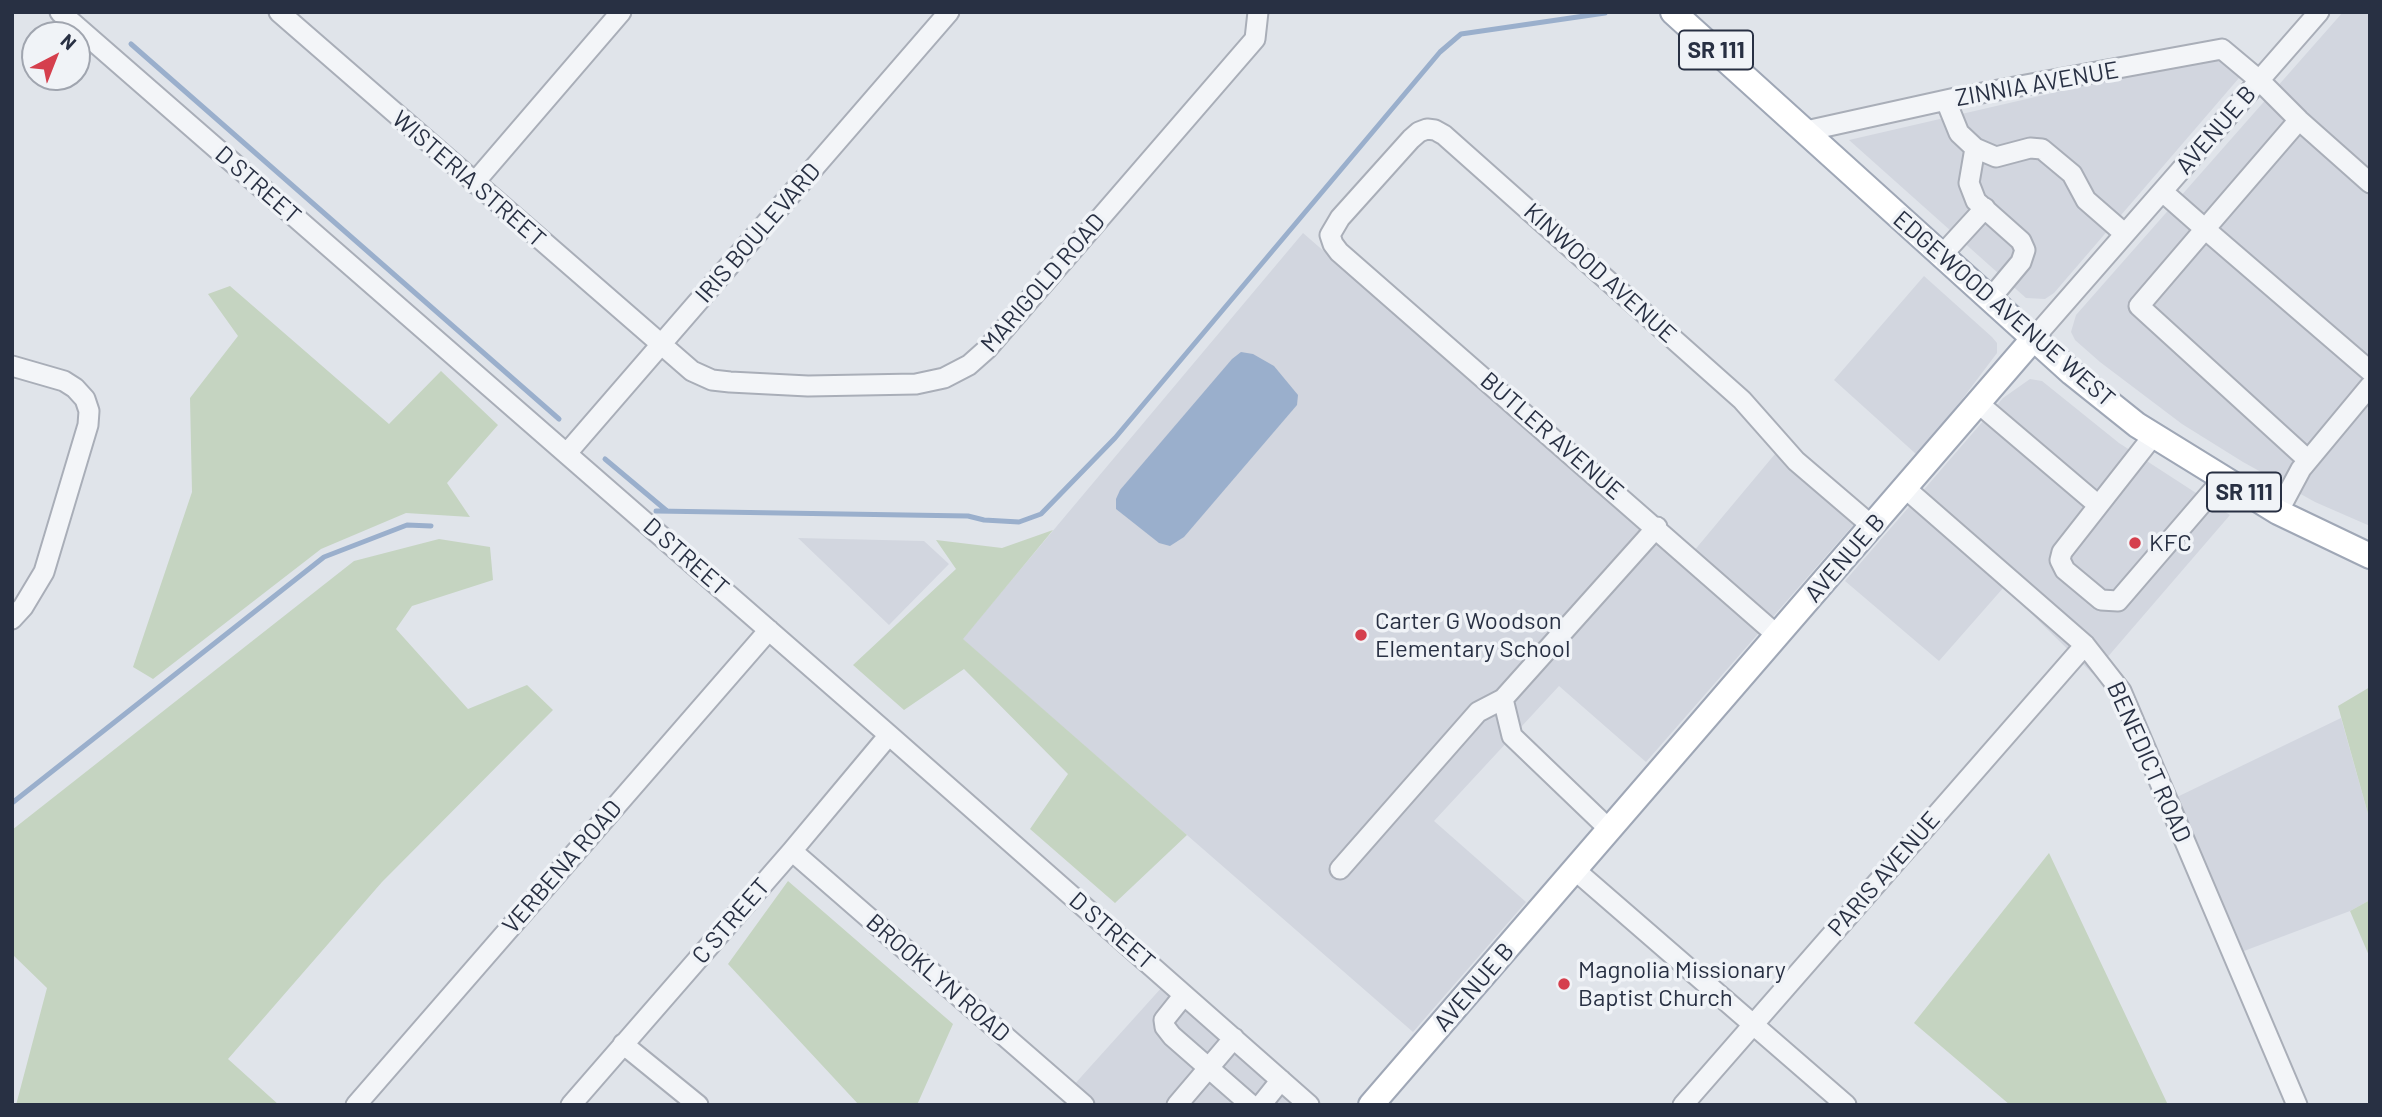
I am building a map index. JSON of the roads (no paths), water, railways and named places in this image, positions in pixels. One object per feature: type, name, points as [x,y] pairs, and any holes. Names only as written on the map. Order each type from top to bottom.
[{"type":"main road","name":"EDGEWOOD AVENUE WEST","points":[[1673,12],[2072,373],[2153,436],[2223,479],[2278,512],[2370,556]]},
{"type":"main road","name":"AVENUE B","points":[[1371,1105],[2034,338]]},
{"type":"street","name":"D STREET","points":[[60,12],[889,734],[1309,1105]]},
{"type":"street","points":[[474,183],[621,12]]},
{"type":"street","name":"IRIS BOULEVARD","points":[[567,453],[949,12]]},
{"type":"street","name":"MARIGOLD ROAD","points":[[661,346],[692,371],[712,380],[730,382],[808,386],[916,384],[944,378],[961,369],[987,349],[1255,38],[1258,12]]},
{"type":"street","name":"AVENUE B","points":[[2034,338],[2319,12]]},
{"type":"street","name":"WISTERIA STREET","points":[[285,14],[661,346]]},
{"type":"street","name":"ZINNIA AVENUE","points":[[1806,131],[1946,100],[2222,49],[2259,80]]},
{"type":"street","points":[[2259,80],[2299,120],[2370,183]]},
{"type":"street","points":[[1946,100],[1959,133],[1975,148],[1996,157],[2030,148],[2042,149],[2072,174],[2086,200],[2125,234]]},
{"type":"street","points":[[2299,120],[2139,306],[2308,460]]},
{"type":"street","name":"KINWOOD AVENUE","points":[[1330,234],[1340,218],[1411,139],[1427,129],[1436,130],[1732,391],[1796,461],[1872,526]]},
{"type":"street","points":[[1975,148],[1969,183],[1976,201],[2021,241],[2025,250],[2021,262],[1990,299]]},
{"type":"street","points":[[2162,192],[2370,371]]},
{"type":"street","points":[[1942,256],[1985,208]]},
{"type":"street","name":"BUTLER AVENUE","points":[[1330,234],[1339,252],[1657,527],[1778,636]]},
{"type":"street","points":[[12,366],[64,381],[85,399],[89,411],[88,425],[44,572],[29,599],[12,619]]},
{"type":"street","points":[[2278,512],[2301,469],[2370,386]]},
{"type":"street","points":[[1978,403],[2098,505]]},
{"type":"street","points":[[2153,436],[2062,552],[2060,560],[2065,570],[2101,600],[2118,601],[2223,479]]},
{"type":"street","name":"BENEDICT ROAD","points":[[1905,488],[2085,645],[2121,691],[2297,1105]]},
{"type":"street","points":[[1340,869],[1478,712],[1503,699],[1657,527]]},
{"type":"street","name":"VERBENA ROAD","points":[[356,1105],[769,630]]},
{"type":"street","name":"PARIS AVENUE","points":[[1683,1105],[2085,645]]},
{"type":"street","points":[[1503,699],[1512,736],[1610,830]]},
{"type":"street","name":"C STREET","points":[[570,1105],[792,851],[889,734]]},
{"type":"street","name":"BROOKLYN ROAD","points":[[792,851],[1084,1105]]},
{"type":"street","points":[[1575,870],[1846,1105]]},
{"type":"street","points":[[1184,995],[1164,1020],[1165,1027],[1251,1105]]},
{"type":"street","points":[[1177,1105],[1234,1038]]},
{"type":"street","points":[[623,1044],[698,1105]]},
{"type":"street","points":[[1261,1105],[1281,1080]]},
{"type":"water","points":[[1241,352],[1253,354],[1274,366],[1298,395],[1297,405],[1184,537],[1170,546],[1159,543],[1116,509],[1116,499],[1120,490],[1232,359]]},
{"type":"waterway","points":[[656,511],[968,516],[984,520],[1019,522],[1041,514],[1115,438],[1440,52],[1461,34],[1605,13]]},
{"type":"waterway","points":[[131,44],[559,419]]},
{"type":"waterway","points":[[605,459],[667,511]]},
{"type":"waterway","points":[[12,803],[324,557],[407,525],[431,526]]},
{"type":"place","name":"KFC","points":[[2135,543]]},
{"type":"place","name":"Carter G Woodson Elementary School","points":[[1361,635]]},
{"type":"place","name":"Magnolia Missionary Baptist Church","points":[[1564,984]]}]
